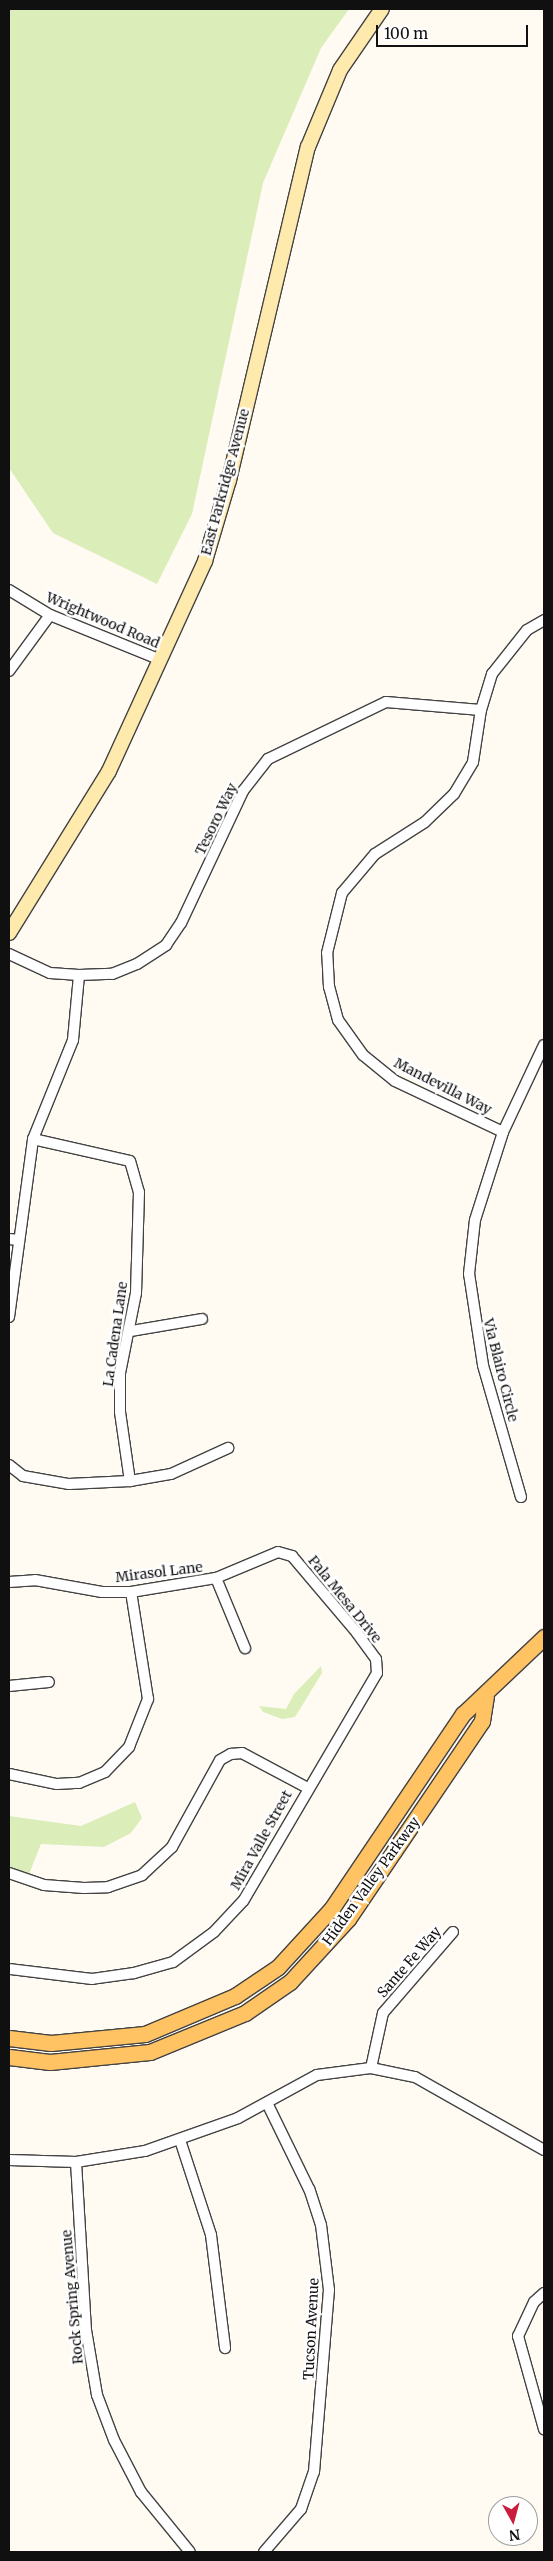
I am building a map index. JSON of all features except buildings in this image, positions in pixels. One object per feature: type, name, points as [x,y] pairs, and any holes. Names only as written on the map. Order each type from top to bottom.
[{"type":"main road","name":"East Parkridge Avenue","points":[[9,933],[109,771],[162,660],[204,561],[229,480],[308,147],[340,70],[382,9]]},
{"type":"main road","name":"Hidden Valley Parkway","points":[[9,2038],[51,2043],[145,2034],[235,1996],[278,1968],[332,1908],[464,1714],[486,1696],[544,1637]]},
{"type":"main road","name":"Hidden Valley Parkway","points":[[9,2057],[50,2062],[150,2052],[245,2013],[290,1982],[348,1919],[482,1721],[486,1696]]},
{"type":"street","name":"Wrightwood Road","points":[[9,590],[50,615],[162,660]]},
{"type":"street","points":[[9,671],[50,615]]},
{"type":"street","name":"Mandevilla Way","points":[[503,1132],[395,1080],[363,1055],[338,1020],[328,987],[327,953],[342,893],[375,854],[424,822],[454,794],[473,762],[481,710],[492,674],[508,650],[544,620]]},
{"type":"street","name":"Tesoro Way","points":[[9,954],[50,973],[79,975],[112,974],[166,945],[243,791],[268,759],[386,702],[481,710]]},
{"type":"street","points":[[9,1317],[14,1240],[33,1139],[73,1040],[79,975]]},
{"type":"street","name":"Via Blairo Circle","points":[[521,1497],[482,1365],[469,1274],[475,1220],[503,1132],[544,1044]]},
{"type":"street","name":"La Cadena Lane","points":[[33,1139],[130,1161],[141,1223],[131,1332],[120,1373],[120,1412],[130,1480]]},
{"type":"street","points":[[131,1332],[202,1319]]},
{"type":"street","points":[[9,1465],[24,1476],[69,1484],[130,1480],[171,1474],[228,1448]]},
{"type":"street","name":"Mirasol Lane","points":[[9,1582],[35,1580],[102,1592],[131,1592],[216,1578],[278,1552]]},
{"type":"street","name":"Pala Mesa Drive","points":[[278,1552],[292,1556],[357,1633],[376,1659],[377,1674]]},
{"type":"street","points":[[216,1578],[245,1648]]},
{"type":"street","points":[[9,1774],[57,1784],[79,1783],[105,1772],[129,1747],[148,1699],[131,1592]]},
{"type":"street","name":"Mira Valle Street","points":[[9,1969],[92,1978],[173,1962],[214,1932],[243,1901],[306,1787],[377,1674]]},
{"type":"street","points":[[9,1686],[49,1682]]},
{"type":"street","points":[[9,1873],[44,1885],[84,1888],[108,1887],[142,1874],[172,1847],[220,1760],[242,1753],[306,1787]]},
{"type":"street","name":"Sante Fe Way","points":[[371,2068],[383,2013],[453,1932]]},
{"type":"street","points":[[9,2160],[76,2162],[180,2140],[267,2103],[317,2075],[371,2068],[415,2077],[543,2144]]},
{"type":"street","name":"Tucson Avenue","points":[[264,2552],[301,2509],[314,2472],[329,2290],[321,2225],[309,2189],[267,2103]]},
{"type":"street","points":[[180,2140],[211,2235],[225,2348]]},
{"type":"street","name":"Rock Spring Avenue","points":[[76,2162],[86,2330],[97,2395],[114,2440],[141,2492],[190,2552]]},
{"type":"street","points":[[544,2293],[534,2302],[518,2336],[544,2429]]},
{"type":"green space","points":[[9,9],[349,9],[321,48],[263,183],[192,514],[157,584],[53,533],[9,468]]},
{"type":"green space","points":[[321,1666],[322,1673],[295,1717],[282,1719],[263,1712],[259,1706],[286,1709],[294,1694]]},
{"type":"green space","points":[[135,1802],[142,1818],[131,1833],[104,1847],[41,1844],[29,1874],[9,1867],[9,1816],[81,1826]]}]
